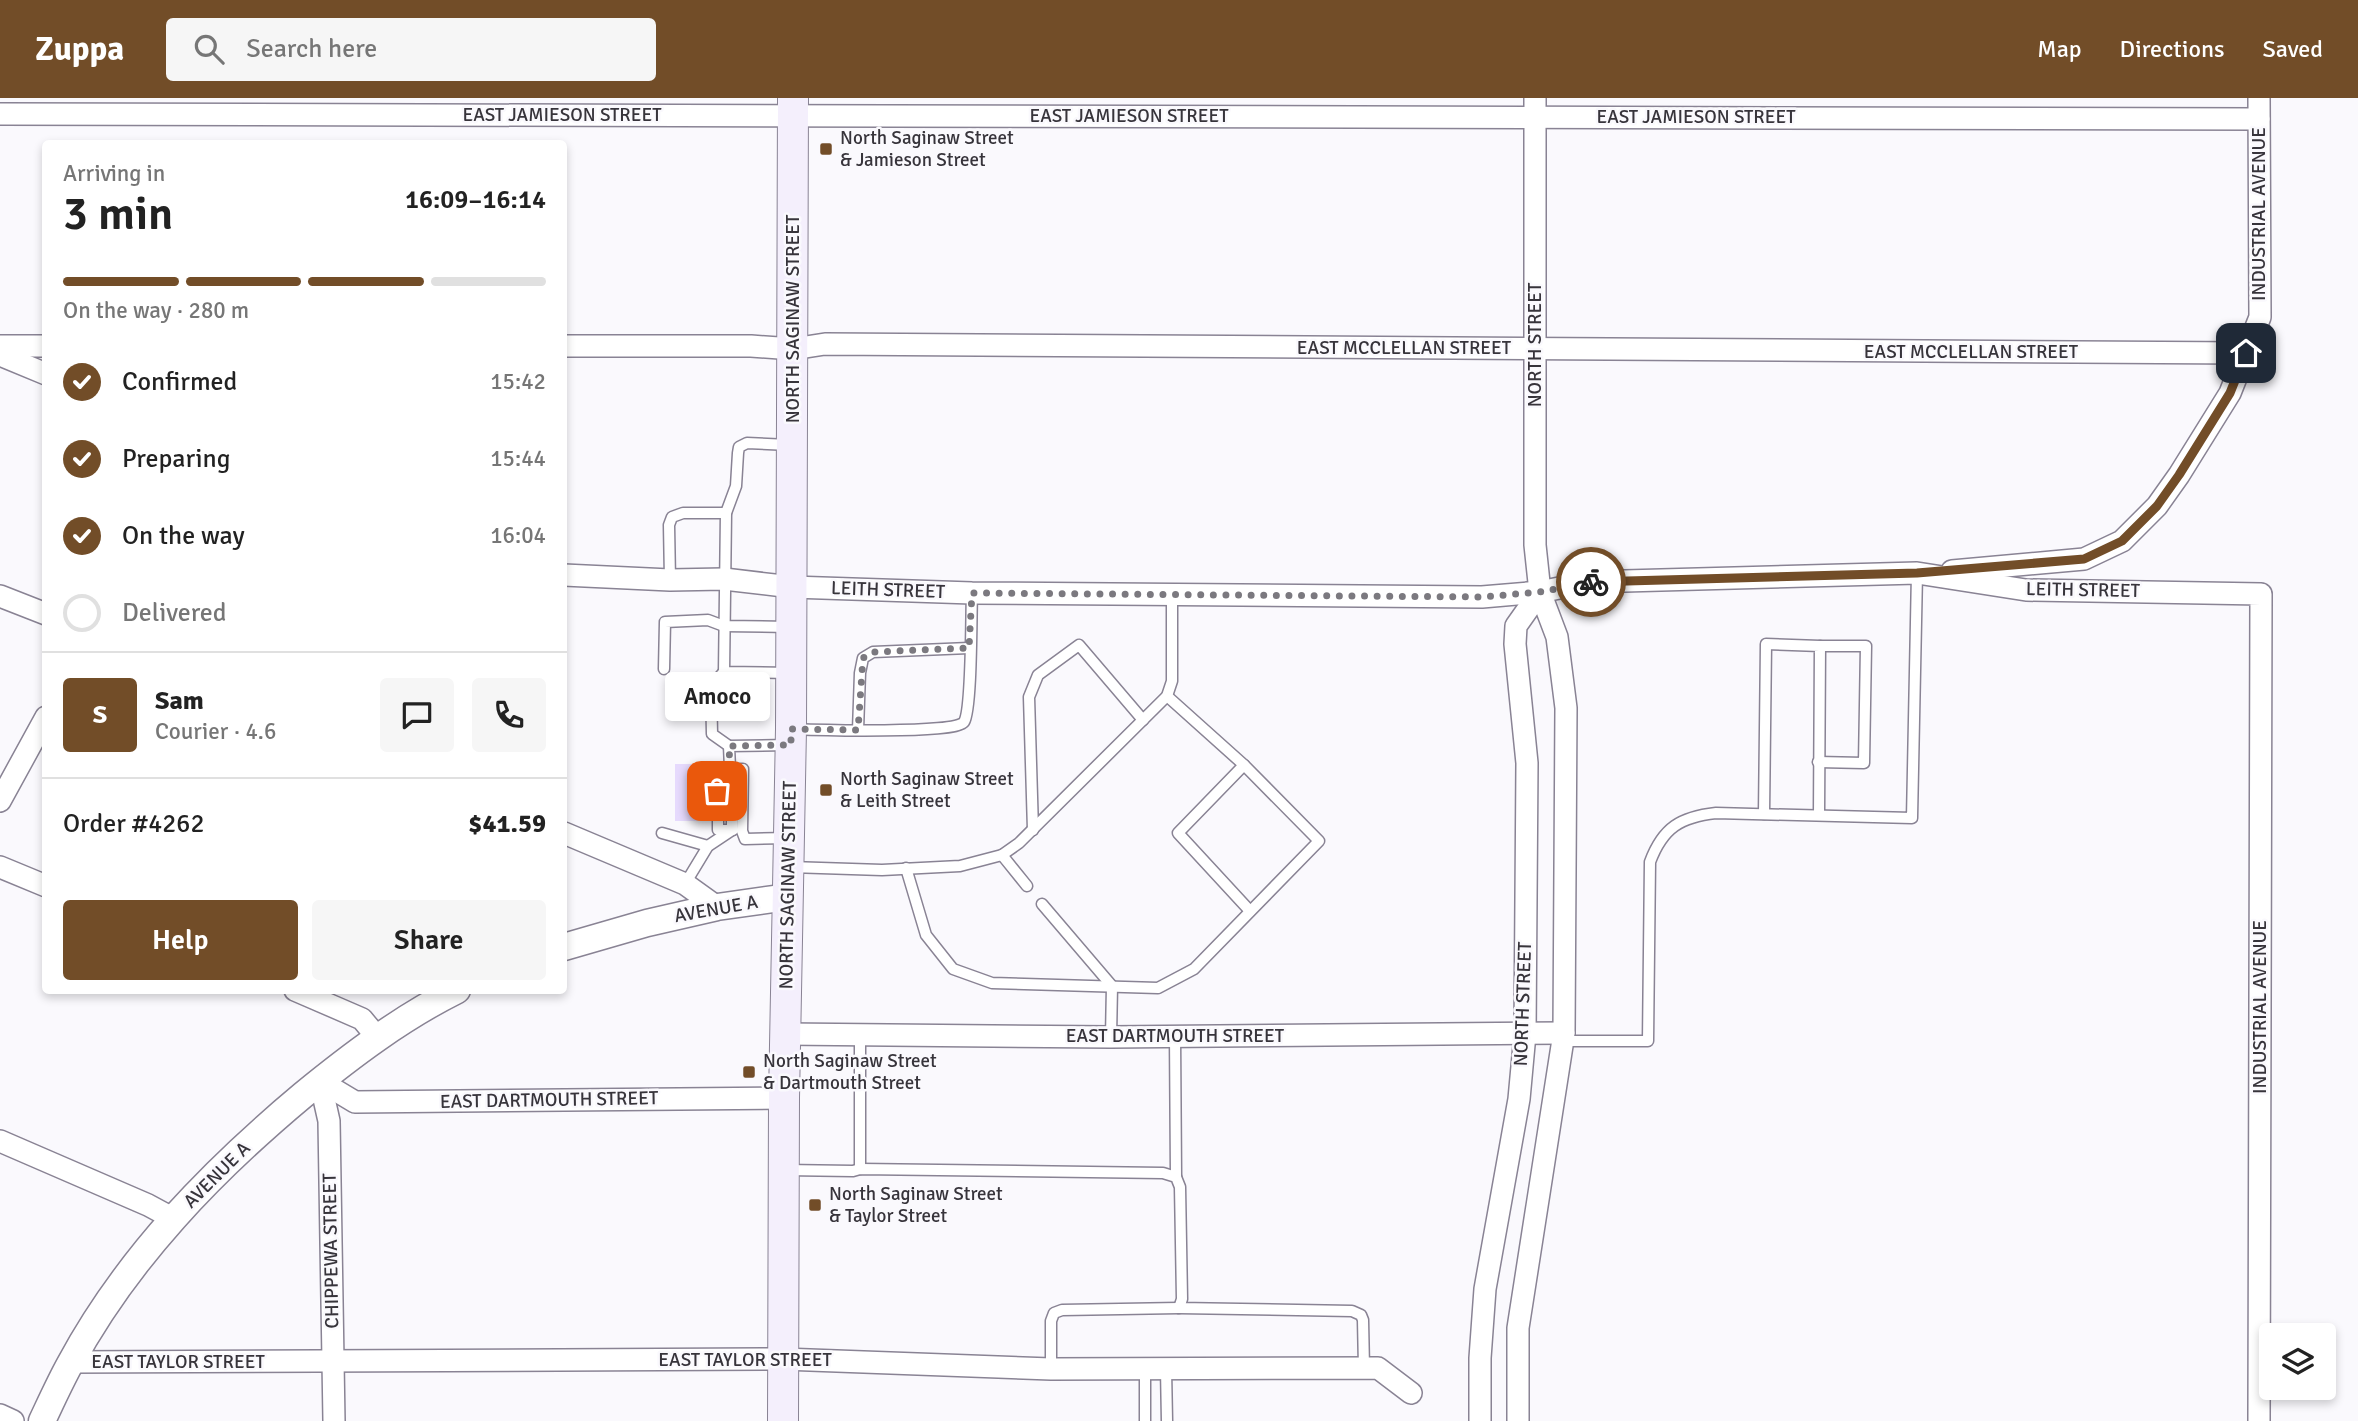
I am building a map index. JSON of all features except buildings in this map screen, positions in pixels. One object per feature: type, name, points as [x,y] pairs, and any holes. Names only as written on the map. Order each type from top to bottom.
[{"type":"main road","name":"NORTH SAGINAW STREET","points":[[783,1421],[784,1098],[791,737],[792,107]]},
{"type":"street","name":"EAST JAMIESON STREET","points":[[0,114],[792,107],[2259,109]]},
{"type":"street","name":"NORTH STREET","points":[[1518,1421],[1518,1328],[1564,1037],[1566,708],[1557,638],[1540,592],[1535,545],[1535,107]]},
{"type":"street","name":"INDUSTRIAL AVENUE","points":[[1917,573],[2084,559],[2122,541],[2157,506],[2230,393],[2260,317],[2259,109]]},
{"type":"street","name":"EAST MCCLELLAN STREET","points":[[567,346],[751,346],[793,349],[825,344],[2246,353]]},
{"type":"street","points":[[0,346],[42,346]]},
{"type":"street","points":[[0,355],[42,372]]},
{"type":"street","name":"LEITH STREET","points":[[567,575],[670,580],[724,579],[792,587],[972,593],[1482,597],[1540,592],[1588,582],[1917,573],[2026,590],[2261,594]]},
{"type":"street","name":"NORTH STREET","points":[[1480,1421],[1480,1358],[1485,1289],[1519,1099],[1525,1034],[1527,762],[1515,644],[1516,626],[1540,592]]},
{"type":"street","name":"INDUSTRIAL AVENUE","points":[[2259,1421],[2261,594]]},
{"type":"street","points":[[0,596],[42,612]]},
{"type":"street","points":[[0,801],[42,724]]},
{"type":"street","points":[[567,834],[685,884],[717,907]]},
{"type":"street","points":[[0,867],[42,884]]},
{"type":"street","name":"AVENUE A","points":[[567,946],[717,907],[788,897]]},
{"type":"street","points":[[304,994],[362,1019],[377,1037]]},
{"type":"street","name":"AVENUE A","points":[[42,1421],[71,1362],[143,1255],[208,1180],[320,1081],[377,1037],[449,994]]},
{"type":"street","name":"EAST DARTMOUTH STREET","points":[[785,1034],[1111,1037],[1525,1034],[1564,1037]]},
{"type":"street","name":"EAST DARTMOUTH STREET","points":[[320,1081],[355,1102],[784,1098]]},
{"type":"street","name":"CHIPPEWA STREET","points":[[320,1081],[329,1121],[334,1421]]},
{"type":"street","points":[[0,1141],[148,1205],[174,1219]]},
{"type":"street","name":"EAST TAYLOR STREET","points":[[71,1362],[783,1359],[1051,1369],[1378,1368],[1411,1393]]},
{"type":"street","points":[[0,1415],[13,1421]]},
{"type":"lane","points":[[792,446],[747,443],[739,447],[736,486],[726,513],[724,672],[711,686],[712,734],[729,746],[858,730],[934,730],[960,726],[965,722],[968,701],[972,593]]},
{"type":"lane","points":[[670,580],[669,525],[672,517],[683,513],[726,513]]},
{"type":"lane","points":[[1564,1037],[1648,1041],[1650,862],[1658,842],[1674,826],[1693,816],[1716,813],[1913,818],[1917,573]]},
{"type":"lane","points":[[735,827],[745,839],[790,852],[882,870],[960,866],[1002,855],[1019,844],[1167,696],[1171,681],[1172,595]]},
{"type":"lane","points":[[664,669],[665,622],[708,620],[724,626],[791,627]]},
{"type":"lane","points":[[1764,814],[1766,644],[1866,646],[1864,762],[1818,762]]},
{"type":"lane","points":[[1033,830],[1029,697],[1038,675],[1079,645],[1143,720]]},
{"type":"lane","points":[[1819,815],[1820,646]]},
{"type":"lane","points":[[858,730],[863,658],[873,652],[969,648]]},
{"type":"lane","points":[[724,672],[791,673]]},
{"type":"lane","points":[[906,868],[926,935],[953,970],[992,983],[1158,988],[1194,969],[1319,841],[1244,765],[1167,696]]},
{"type":"lane","points":[[729,746],[731,791]]},
{"type":"lane","points":[[1244,765],[1178,833],[1250,911]]},
{"type":"lane","points":[[685,884],[708,846],[735,827],[743,769],[716,769],[717,791]]},
{"type":"lane","points":[[718,820],[718,830],[735,827]]},
{"type":"lane","points":[[662,833],[708,846]]},
{"type":"lane","points":[[1002,855],[1027,886]]},
{"type":"lane","points":[[1042,904],[1112,986],[1111,1037]]},
{"type":"lane","points":[[860,1035],[860,1169]]},
{"type":"lane","points":[[1175,1036],[1175,1177],[1180,1187],[1182,1299],[1179,1308]]},
{"type":"lane","points":[[784,1170],[1163,1173],[1175,1177]]},
{"type":"lane","points":[[1051,1369],[1051,1321],[1054,1313],[1062,1310],[1179,1308],[1352,1311],[1361,1315],[1363,1320],[1364,1368]]},
{"type":"lane","points":[[1145,1421],[1155,1369]]},
{"type":"lane","points":[[1155,1369],[1167,1421]]},
{"type":"way so far","points":[[717,791],[716,769],[730,769],[729,746],[791,745],[791,729],[858,730],[860,673],[863,658],[873,652],[969,648],[972,593],[1482,597],[1540,592],[1591,582]]},
{"type":"place","name":"North Saginaw Street & Jamieson Street","points":[[826,149]]},
{"type":"place","name":"North Saginaw Street & Leith Street","points":[[826,790]]},
{"type":"place","name":"Amoco","points":[[717,791]]},
{"type":"place","name":"North Saginaw Street & Dartmouth Street","points":[[749,1072]]},
{"type":"place","name":"North Saginaw Street & Taylor Street","points":[[815,1205]]},
{"type":"route","points":[[1591,582],[1917,573],[2084,559],[2122,541],[2157,506],[2230,393],[2246,353]]}]
